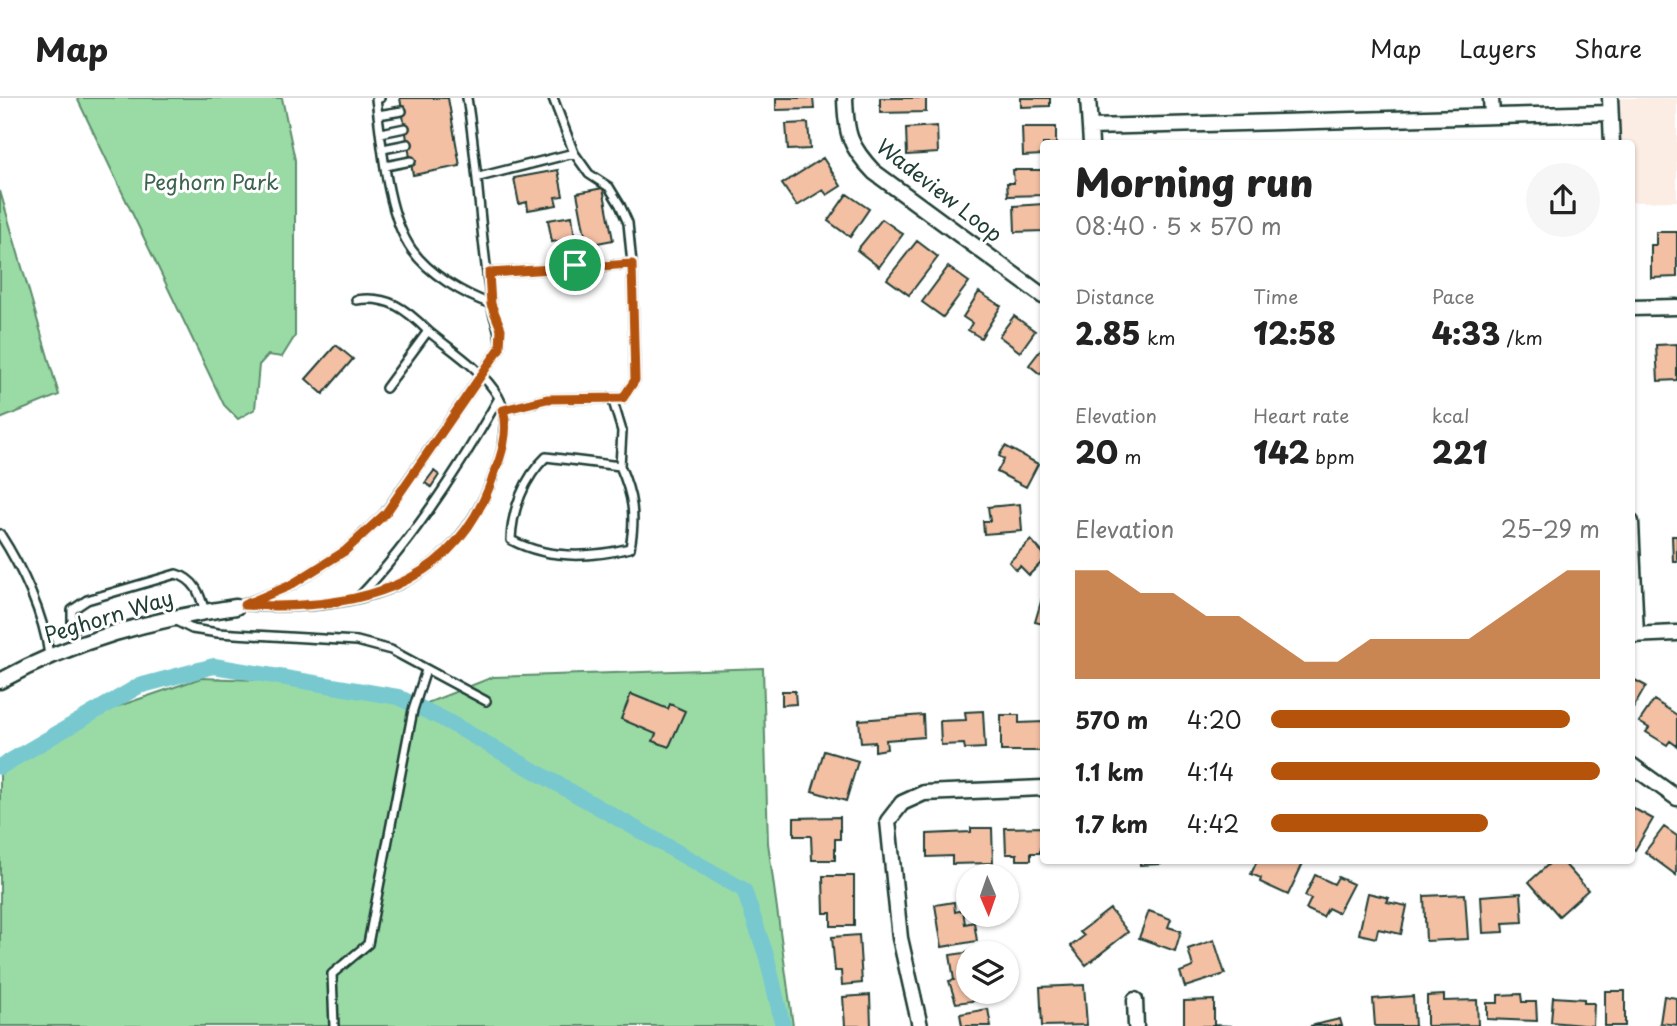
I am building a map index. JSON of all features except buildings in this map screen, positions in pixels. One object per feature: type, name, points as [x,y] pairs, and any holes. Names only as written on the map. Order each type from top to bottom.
[{"type":"street","name":"Wadeview Loop","points":[[845,98],[846,130],[855,152],[874,172],[1040,294]]},
{"type":"street","points":[[1088,98],[1091,140]]},
{"type":"street","points":[[1491,98],[1492,116]]},
{"type":"street","points":[[1091,127],[1492,116],[1610,106],[1612,140]]},
{"type":"street","points":[[1635,308],[1677,307]]},
{"type":"street","name":"Peghorn Way","points":[[0,681],[49,655],[78,645],[170,617],[240,606]]},
{"type":"street","points":[[1635,635],[1677,633]]},
{"type":"street","points":[[1635,768],[1677,799]]},
{"type":"street","points":[[920,1026],[900,938],[888,821],[902,803],[924,793],[1040,788]]},
{"type":"street","points":[[1135,1000],[1136,1026]]},
{"type":"lane","points":[[380,98],[376,99],[386,166],[401,228],[412,250],[466,295],[491,304]]},
{"type":"lane","points":[[240,606],[289,586],[345,551],[386,513],[500,348],[501,329],[491,304],[479,177],[467,98]]},
{"type":"lane","points":[[503,410],[547,399],[623,398],[635,380],[632,264],[628,223],[609,187],[589,174],[574,153],[553,98]]},
{"type":"lane","points":[[378,115],[402,111]]},
{"type":"lane","points":[[381,133],[405,128]]},
{"type":"lane","points":[[383,149],[408,144]]},
{"type":"lane","points":[[479,177],[574,153]]},
{"type":"lane","points":[[386,166],[411,161]]},
{"type":"lane","points":[[489,273],[632,264]]},
{"type":"lane","points":[[240,606],[296,608],[332,604],[414,579],[449,550],[476,516],[501,454],[506,419],[499,398],[483,376],[428,331],[408,310],[391,301],[373,297],[356,300]]},
{"type":"lane","points":[[386,388],[428,331]]},
{"type":"lane","points":[[359,597],[380,575],[421,520],[499,398]]},
{"type":"lane","points":[[612,398],[622,431],[620,466],[633,494],[635,521],[630,548],[603,555],[558,555],[511,540],[512,518],[534,469],[546,457],[620,466]]},
{"type":"lane","points":[[0,534],[12,553],[47,636],[49,655]]},
{"type":"lane","points":[[78,645],[72,629],[72,610],[87,600],[176,575],[188,578],[195,587],[205,612]]},
{"type":"lane","points":[[170,617],[192,629],[218,634],[357,641],[391,650],[486,701]]},
{"type":"lane","points":[[334,1026],[332,974],[368,944],[413,710],[426,670]]},
{"type":"shaded area","points":[[1614,98],[1677,98],[1677,201],[1635,202],[1635,140],[1615,140]]},
{"type":"green space","name":"Peghorn Park","points":[[77,98],[282,98],[295,160],[295,336],[282,357],[268,355],[259,365],[255,409],[238,419],[224,405]]},
{"type":"green space","points":[[0,191],[59,395],[0,419]]},
{"type":"green space","points":[[763,668],[768,843],[793,1026],[0,1026],[0,760],[69,723],[201,678],[343,683],[412,709],[493,677]]},
{"type":"waterway","points":[[0,767],[139,686],[214,666],[398,697],[445,720],[744,890],[767,958],[783,1026]]},
{"type":"route","points":[[632,264],[635,380],[623,398],[547,399],[503,410],[506,419],[501,454],[476,516],[449,550],[414,579],[382,592],[332,604],[296,608],[244,605],[289,586],[345,551],[386,513],[494,361],[500,348],[501,329],[491,304],[489,273],[575,265],[632,264]]}]
